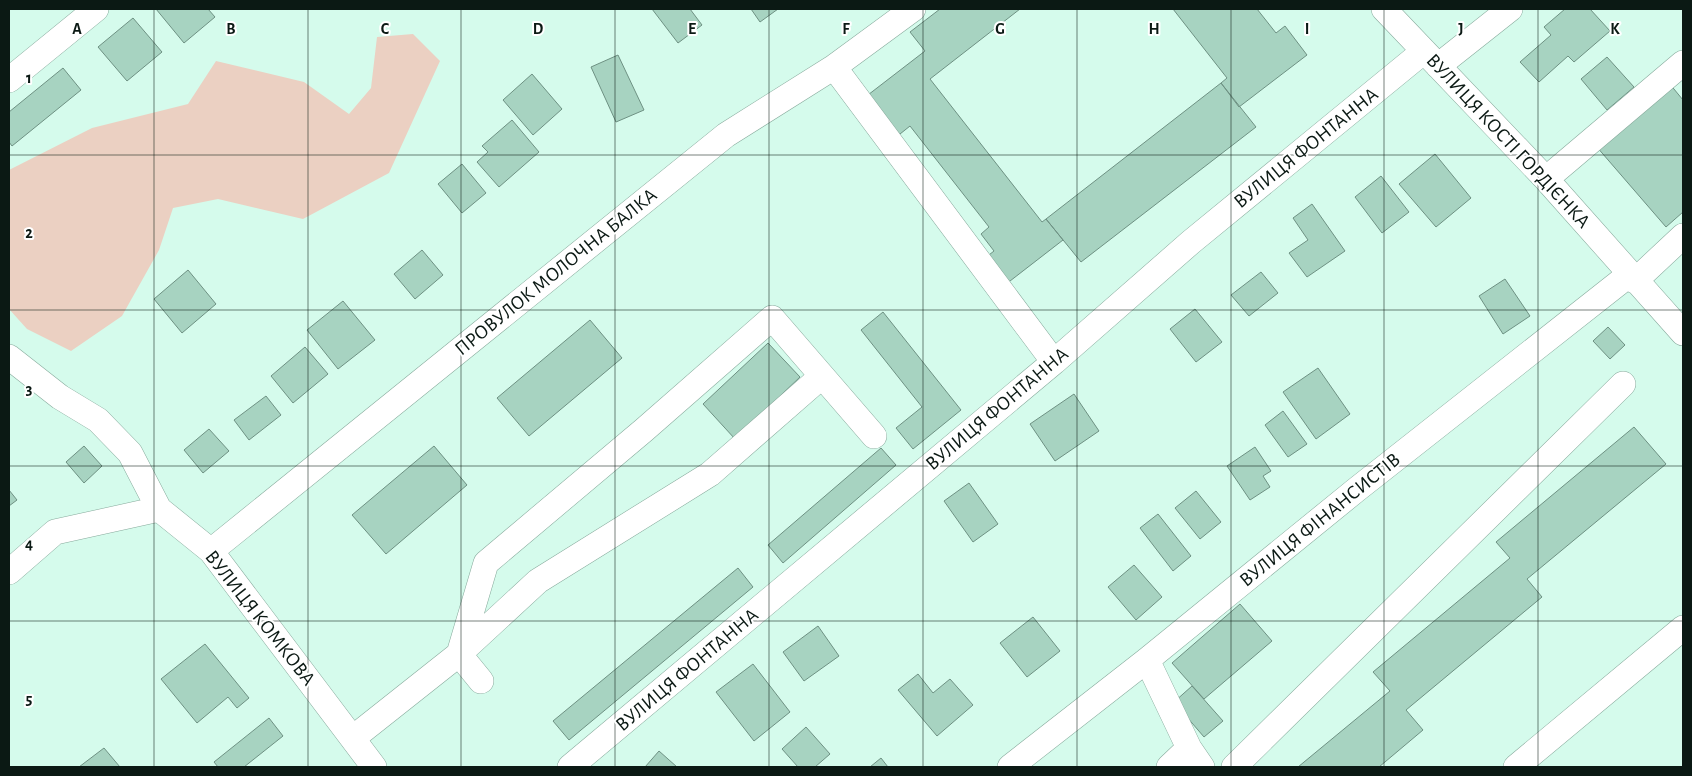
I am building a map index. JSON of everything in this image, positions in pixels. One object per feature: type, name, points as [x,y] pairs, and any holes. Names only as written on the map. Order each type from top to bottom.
[{"type":"street","points":[[9,80],[96,9]]},
{"type":"street","name":"ПРОВУЛОК МОЛОЧНА БАЛКА","points":[[211,551],[726,135],[834,67],[914,9]]},
{"type":"street","name":"ВУЛИЦЯ КОСТІ ГОРДІЄНКА","points":[[1384,9],[1546,179],[1683,333]]},
{"type":"street","name":"ВУЛИЦЯ ФОНТАННА","points":[[570,767],[1054,362],[1191,242],[1431,58],[1510,9]]},
{"type":"street","points":[[1546,179],[1683,63]]},
{"type":"street","points":[[834,67],[1054,362]]},
{"type":"street","name":"ВУЛИЦЯ ФІНАНСИСТІВ","points":[[1010,767],[1147,660],[1356,490],[1633,278],[1683,236]]},
{"type":"street","points":[[459,654],[486,563],[644,430],[772,318],[874,436]]},
{"type":"street","name":"ВУЛИЦЯ КОМКОВА","points":[[9,357],[60,397],[98,420],[130,453],[159,509],[211,551],[374,767]]},
{"type":"street","points":[[353,738],[459,654],[538,581],[710,474],[822,376]]},
{"type":"street","points":[[1234,767],[1623,384]]},
{"type":"street","points":[[9,572],[55,532],[159,509]]},
{"type":"street","points":[[1516,767],[1683,628]]},
{"type":"street","points":[[459,654],[481,681]]},
{"type":"street","points":[[1147,660],[1195,757],[1169,767]]},
{"type":"shaded area","points":[[413,34],[440,61],[389,173],[303,219],[218,199],[173,208],[159,250],[122,316],[71,351],[27,329],[9,309],[9,170],[92,128],[188,104],[216,61],[304,82],[349,114],[371,88],[377,37]]},
{"type":"building","points":[[156,9],[208,9],[215,17],[184,43]]},
{"type":"building","points":[[652,9],[690,9],[702,25],[678,43]]},
{"type":"building","points":[[751,9],[778,9],[760,22]]},
{"type":"building","points":[[940,9],[1020,9],[930,79],[1042,222],[1046,219],[1063,240],[1001,288],[980,262],[994,251],[981,234],[989,227],[910,126],[895,138],[864,98],[925,51],[910,32]]},
{"type":"building","points":[[1173,9],[1257,9],[1276,33],[1285,26],[1307,55],[1239,107],[1221,83],[1227,78]]},
{"type":"building","points":[[1565,9],[1590,9],[1610,31],[1574,62],[1568,56],[1539,82],[1520,62],[1551,35],[1544,27]]},
{"type":"building","points":[[133,18],[162,52],[127,81],[98,47]]},
{"type":"building","points":[[618,55],[644,110],[616,122],[591,67]]},
{"type":"building","points":[[1607,57],[1634,87],[1607,110],[1581,79]]},
{"type":"building","points":[[63,68],[81,90],[12,146],[9,142],[9,112]]},
{"type":"building","points":[[532,74],[562,109],[533,135],[503,100]]},
{"type":"building","points":[[1221,83],[1256,127],[1081,262],[1046,219]]},
{"type":"building","points":[[1669,83],[1683,100],[1683,212],[1666,227],[1596,146]]},
{"type":"building","points":[[512,120],[539,152],[499,187],[477,162],[488,152],[482,146]]},
{"type":"building","points":[[1435,154],[1471,198],[1436,227],[1399,184]]},
{"type":"building","points":[[462,164],[486,193],[462,213],[438,184]]},
{"type":"building","points":[[1381,176],[1409,212],[1382,233],[1355,197]]},
{"type":"building","points":[[1312,204],[1345,251],[1307,277],[1289,253],[1308,240],[1293,218]]},
{"type":"building","points":[[422,250],[443,275],[415,299],[394,274]]},
{"type":"building","points":[[188,270],[216,304],[182,333],[154,299]]},
{"type":"building","points":[[1261,272],[1278,293],[1249,316],[1231,295]]},
{"type":"building","points":[[1505,279],[1530,316],[1503,334],[1479,296]]},
{"type":"building","points":[[343,301],[375,340],[338,369],[307,330]]},
{"type":"building","points":[[1195,309],[1222,342],[1196,362],[1170,329]]},
{"type":"building","points":[[883,312],[961,410],[913,449],[896,428],[922,407],[861,330]]},
{"type":"building","points":[[590,320],[622,358],[529,436],[497,398]]},
{"type":"building","points":[[1608,327],[1625,345],[1610,359],[1593,341]]},
{"type":"building","points":[[768,343],[800,377],[735,439],[703,404]]},
{"type":"building","points":[[305,347],[328,374],[293,403],[271,376]]},
{"type":"building","points":[[1318,368],[1350,414],[1316,439],[1283,392]]},
{"type":"building","points":[[1074,394],[1099,431],[1055,461],[1030,424]]},
{"type":"building","points":[[266,396],[281,415],[249,440],[234,420]]},
{"type":"building","points":[[1283,411],[1307,444],[1288,457],[1265,425]]},
{"type":"building","points":[[1634,427],[1666,464],[1527,579],[1542,597],[1406,710],[1423,730],[1379,767],[1298,767],[1390,691],[1373,672],[1510,558],[1496,542]]},
{"type":"building","points":[[209,429],[229,451],[203,473],[184,450]]},
{"type":"building","points":[[84,446],[102,466],[84,483],[66,462]]},
{"type":"building","points":[[434,446],[467,485],[386,554],[352,515]]},
{"type":"building","points":[[1255,447],[1271,471],[1263,476],[1270,487],[1250,500],[1227,466]]},
{"type":"building","points":[[881,448],[896,465],[783,563],[768,545]]},
{"type":"building","points":[[969,483],[998,524],[973,542],[944,501]]},
{"type":"building","points":[[9,490],[17,500],[9,506]]},
{"type":"building","points":[[1196,491],[1221,522],[1200,539],[1175,508]]},
{"type":"building","points":[[1158,514],[1191,556],[1173,571],[1140,528]]},
{"type":"building","points":[[1134,565],[1162,597],[1136,620],[1108,587]]},
{"type":"building","points":[[738,568],[753,587],[569,740],[553,721]]},
{"type":"building","points":[[1240,604],[1272,641],[1204,699],[1172,663]]},
{"type":"building","points":[[1033,617],[1060,651],[1027,677],[1000,643]]},
{"type":"building","points":[[818,626],[839,656],[804,681],[783,652]]},
{"type":"building","points":[[205,644],[249,698],[237,708],[228,697],[197,723],[161,679]]},
{"type":"building","points":[[753,664],[790,712],[754,741],[716,692]]},
{"type":"building","points":[[918,674],[933,693],[950,679],[973,705],[937,736],[898,690]]},
{"type":"building","points":[[1192,686],[1223,721],[1204,737],[1174,702]]},
{"type":"building","points":[[269,718],[283,736],[244,767],[218,767],[214,762]]},
{"type":"building","points":[[806,727],[830,754],[815,767],[798,767],[782,749]]},
{"type":"building","points":[[104,748],[120,767],[79,767]]},
{"type":"building","points":[[659,751],[677,767],[645,767]]},
{"type":"building","points":[[881,758],[888,767],[870,767]]}]
